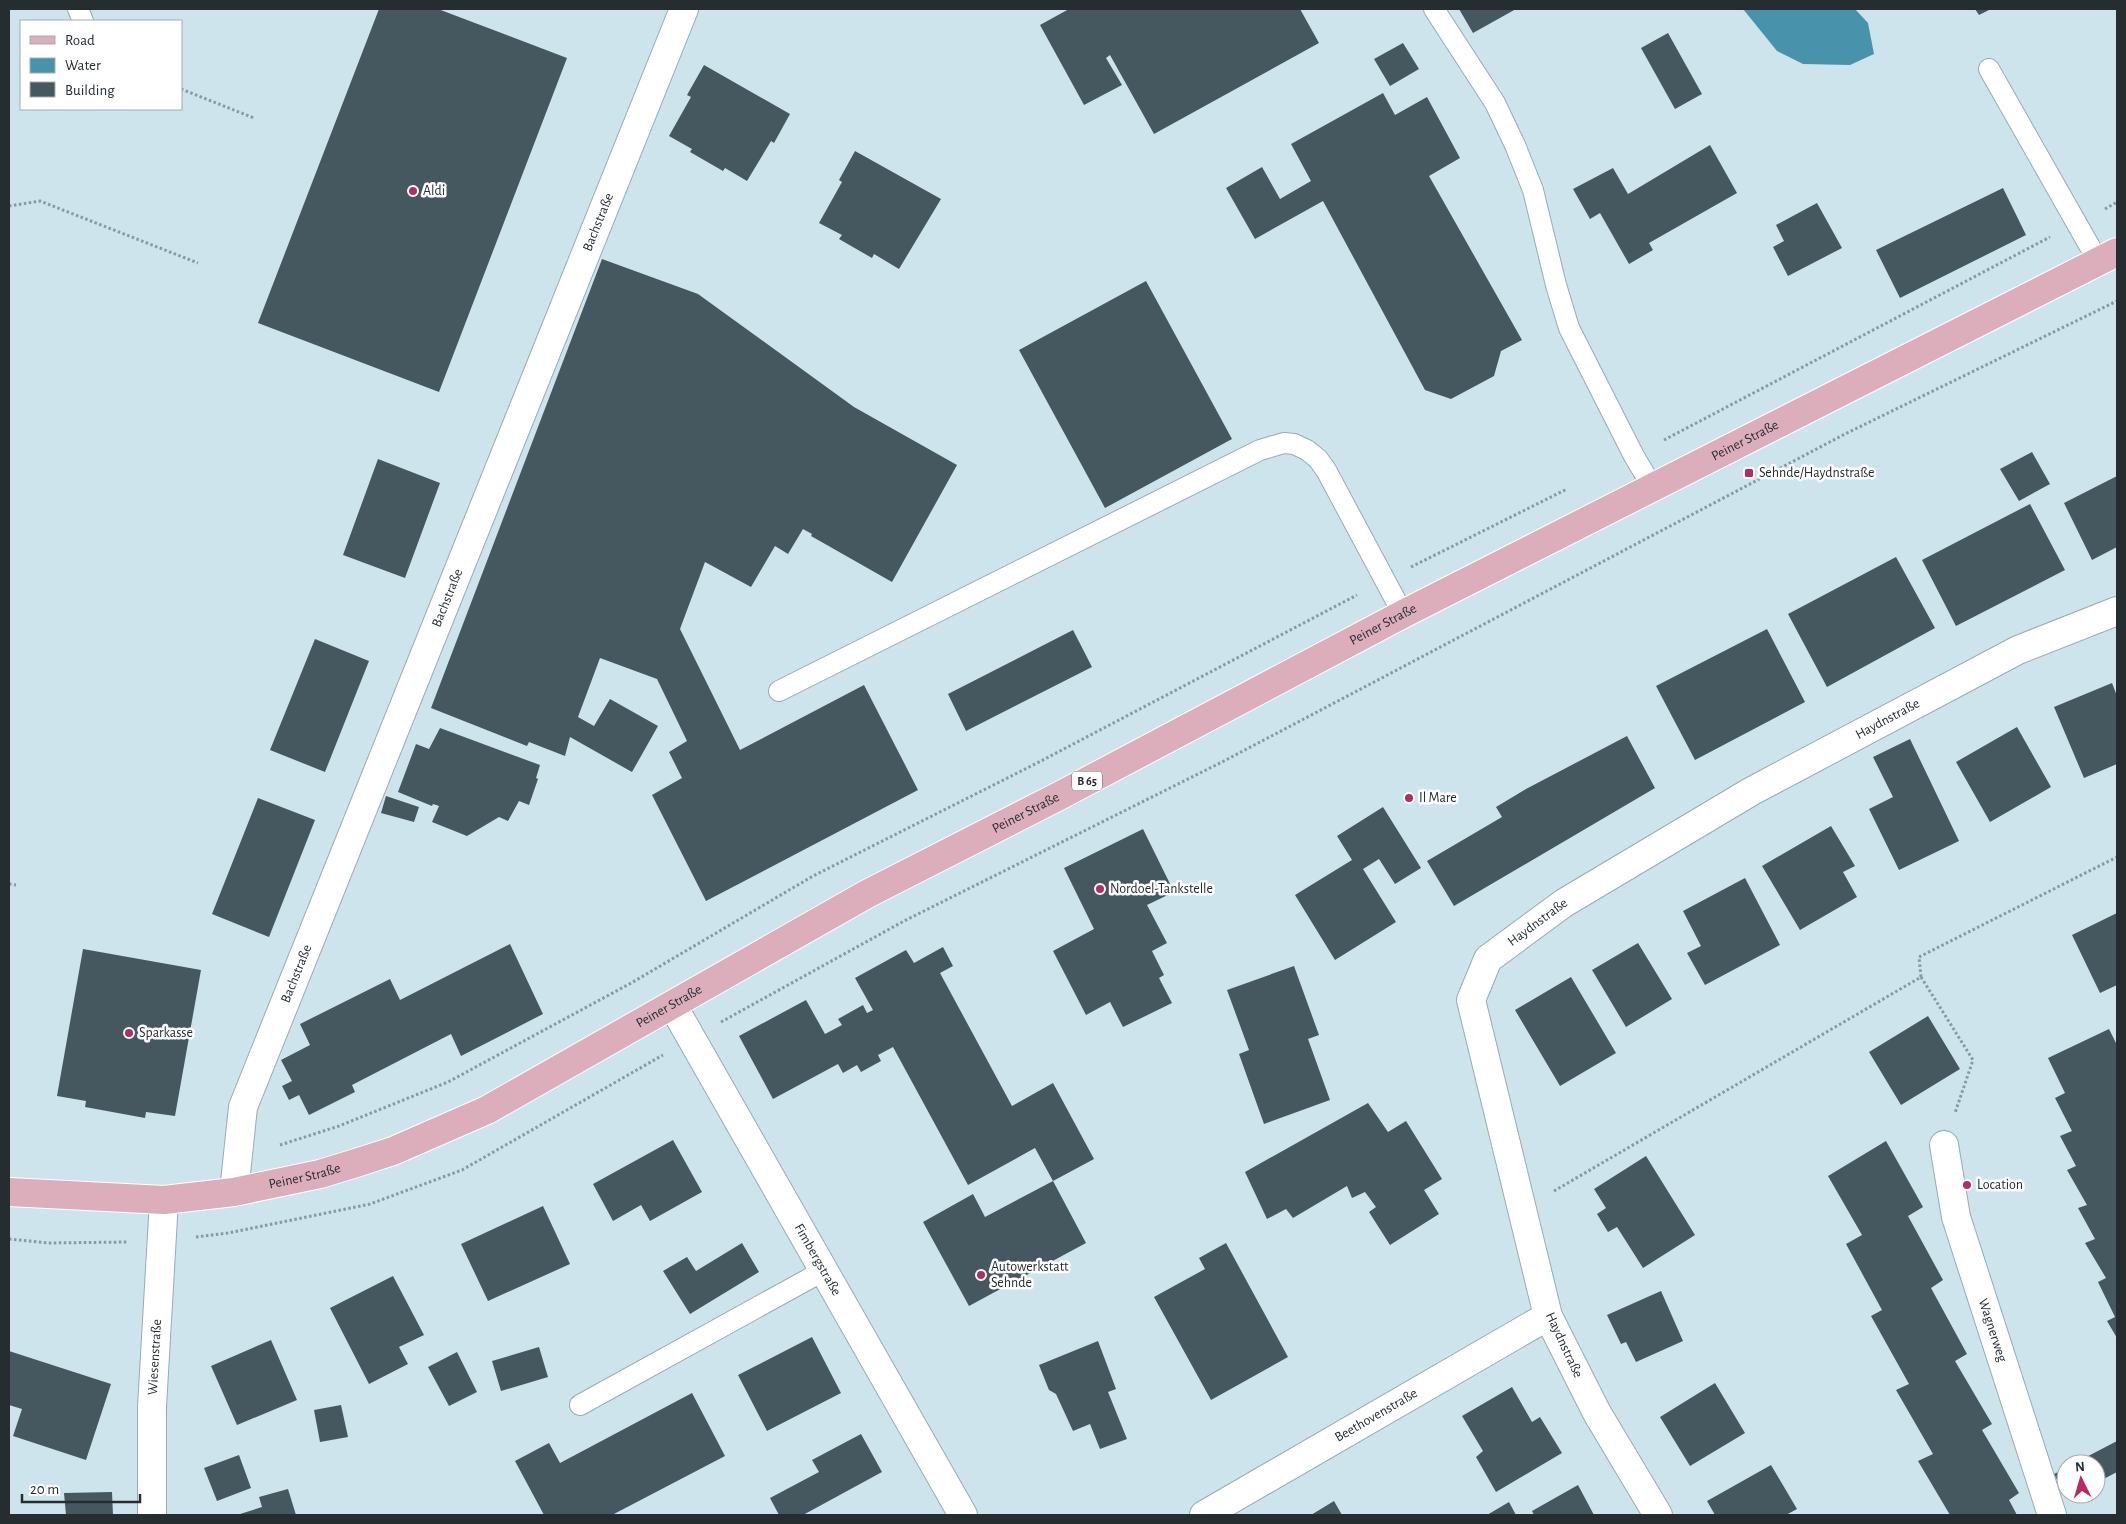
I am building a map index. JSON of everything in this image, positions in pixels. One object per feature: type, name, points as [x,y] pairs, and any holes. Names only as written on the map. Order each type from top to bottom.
[{"type":"main road","name":"Peiner Straße","points":[[9,1192],[164,1200],[234,1192],[320,1174],[356,1163],[441,1131],[487,1110],[673,1006],[867,894],[1068,791],[1403,614],[2108,256]]},
{"type":"street","name":"Bachstraße","points":[[234,1192],[243,1107],[684,9]]},
{"type":"street","name":"Haydnstraße","points":[[1658,1515],[1597,1413],[1548,1316],[1471,1000],[1488,959],[1564,903],[1752,791],[2018,650],[2117,611]]},
{"type":"street","name":"Fimbergstraße","points":[[673,1006],[963,1515]]},
{"type":"street","name":"Wagnerweg","points":[[1944,1145],[1956,1217],[2052,1515]]},
{"type":"street","name":"Wiesenstraße","points":[[152,1515],[152,1407],[164,1200]]},
{"type":"street","name":"Beethovenstraße","points":[[1204,1515],[1548,1316]]},
{"type":"lane","points":[[1434,9],[1495,103],[1515,145],[1533,190],[1556,285],[1569,328],[1634,456],[1653,488]]},
{"type":"lane","points":[[1989,69],[2076,224],[2108,256]]},
{"type":"lane","points":[[779,691],[1251,454],[1278,444],[1294,444],[1307,450],[1318,459],[1371,552],[1403,614]]},
{"type":"lane","points":[[580,1404],[824,1271]]},
{"type":"path","points":[[182,90],[254,118]]},
{"type":"path","points":[[9,206],[40,201],[198,262]]},
{"type":"path","points":[[1634,456],[2117,202]]},
{"type":"path","points":[[236,1159],[339,1126],[448,1082],[633,982],[813,876],[1041,761],[1384,580],[1571,487]]},
{"type":"path","points":[[1944,1145],[1973,1060],[1921,977],[1919,957],[2117,857]]},
{"type":"path","points":[[9,884],[16,885]]},
{"type":"path","points":[[1521,1210],[1921,977]]},
{"type":"water","points":[[1743,9],[1855,9],[1868,23],[1874,54],[1850,65],[1803,64],[1777,51]]},
{"type":"building","name":"Aldi","points":[[379,9],[438,9],[567,58],[439,392],[258,323]]},
{"type":"building","points":[[1069,9],[1300,9],[1319,43],[1154,134],[1110,55],[1106,58],[1122,85],[1084,105],[1040,25]]},
{"type":"building","points":[[1459,9],[1516,9],[1473,33]]},
{"type":"building","points":[[1975,9],[1991,9],[1979,15]]},
{"type":"building","points":[[1668,33],[1702,94],[1675,109],[1641,48]]},
{"type":"building","points":[[1403,43],[1419,69],[1390,86],[1374,59]]},
{"type":"building","points":[[704,65],[790,114],[774,143],[771,141],[747,181],[725,168],[723,171],[690,152],[692,149],[669,136],[691,97],[687,95]]},
{"type":"building","points":[[1383,93],[1395,115],[1427,97],[1460,158],[1429,176],[1522,340],[1501,351],[1494,376],[1451,399],[1425,390],[1323,201],[1255,239],[1226,188],[1262,167],[1280,199],[1311,181],[1291,144]]},
{"type":"building","points":[[1710,145],[1737,193],[1649,243],[1653,250],[1629,264],[1600,213],[1590,219],[1573,189],[1613,168],[1628,194]]},
{"type":"building","points":[[855,151],[941,199],[899,269],[874,254],[872,258],[839,239],[842,235],[819,223],[842,182],[839,180]]},
{"type":"building","points":[[2003,188],[2026,235],[1900,298],[1876,250]]},
{"type":"building","points":[[1817,203],[1842,248],[1788,276],[1773,247],[1784,241],[1776,225]]},
{"type":"building","points":[[602,259],[698,294],[854,407],[957,465],[892,582],[811,536],[812,534],[803,529],[788,554],[775,546],[751,587],[705,562],[680,629],[740,750],[864,685],[918,790],[706,901],[652,795],[682,778],[669,752],[687,741],[657,679],[600,658],[578,717],[594,726],[610,699],[658,726],[632,772],[570,737],[565,756],[529,742],[527,746],[431,708]]},
{"type":"building","points":[[1146,281],[1232,439],[1105,508],[1019,350]]},
{"type":"building","points":[[2032,452],[2050,484],[2019,501],[2000,469]]},
{"type":"building","points":[[378,459],[440,483],[405,578],[343,555]]},
{"type":"building","points":[[2117,476],[2117,547],[2092,560],[2064,503]]},
{"type":"building","points":[[2030,504],[2065,570],[1956,626],[1922,560]]},
{"type":"building","points":[[1896,557],[1935,628],[1827,687],[1788,614]]},
{"type":"building","points":[[1767,629],[1805,702],[1695,760],[1656,686]]},
{"type":"building","points":[[1073,630],[1092,667],[966,731],[948,694]]},
{"type":"building","points":[[315,639],[369,661],[325,772],[270,750]]},
{"type":"building","points":[[2112,683],[2117,696],[2117,764],[2084,778],[2054,707]]},
{"type":"building","points":[[2017,727],[2051,787],[1990,822],[1956,762]]},
{"type":"building","points":[[440,728],[540,765],[536,778],[538,779],[529,805],[519,801],[508,821],[499,817],[467,836],[432,822],[439,806],[433,804],[432,806],[398,792],[416,744],[429,749]]},
{"type":"building","points":[[1627,736],[1655,788],[1454,906],[1427,861],[1502,817],[1496,807],[1526,789]]},
{"type":"building","points":[[1910,739],[1959,841],[1899,870],[1869,809],[1893,797],[1873,757]]},
{"type":"building","points":[[386,796],[419,807],[414,822],[381,813]]},
{"type":"building","points":[[258,798],[315,820],[269,937],[212,914]]},
{"type":"building","points":[[1383,807],[1421,868],[1395,884],[1379,859],[1363,869],[1396,922],[1335,960],[1295,895],[1352,860],[1337,836]]},
{"type":"building","points":[[1831,826],[1855,866],[1843,872],[1857,897],[1800,930],[1762,866]]},
{"type":"building","points":[[1143,829],[1174,892],[1147,905],[1167,943],[1152,951],[1164,975],[1159,978],[1172,1003],[1123,1027],[1110,1002],[1086,1015],[1053,951],[1094,929],[1064,868]]},
{"type":"building","points":[[1745,878],[1780,945],[1705,985],[1687,953],[1701,946],[1683,911]]},
{"type":"building","points":[[2117,913],[2117,985],[2100,993],[2072,935]]},
{"type":"building","points":[[1638,943],[1672,999],[1626,1027],[1592,970]]},
{"type":"building","points":[[510,944],[543,1014],[461,1056],[451,1034],[352,1085],[355,1092],[309,1115],[299,1095],[289,1100],[282,1086],[292,1081],[281,1060],[310,1045],[300,1024],[390,979],[400,1000]]},
{"type":"building","points":[[943,947],[953,966],[940,973],[1012,1106],[1053,1083],[1094,1159],[1053,1181],[1035,1148],[968,1185],[893,1047],[878,1055],[881,1061],[861,1072],[857,1065],[843,1073],[838,1064],[773,1099],[739,1036],[806,1000],[825,1034],[842,1025],[838,1019],[863,1005],[867,1013],[873,1010],[855,978],[906,950],[914,963]]},
{"type":"building","name":"Sparkasse","points":[[83,949],[201,970],[175,1116],[146,1112],[145,1118],[85,1107],[86,1101],[57,1096]]},
{"type":"building","points":[[1294,966],[1319,1035],[1308,1039],[1330,1100],[1264,1124],[1239,1054],[1249,1050],[1227,990]]},
{"type":"building","points":[[1571,977],[1616,1053],[1560,1086],[1515,1010]]},
{"type":"building","points":[[1928,1016],[1960,1069],[1901,1105],[1869,1052]]},
{"type":"building","points":[[2109,1029],[2117,1045],[2117,1338],[2107,1321],[2115,1317],[2098,1282],[2106,1278],[2085,1243],[2095,1239],[2078,1208],[2087,1205],[2067,1170],[2076,1166],[2060,1136],[2072,1131],[2055,1098],[2065,1093],[2048,1058]]},
{"type":"building","points":[[1368,1103],[1388,1132],[1406,1121],[1442,1179],[1424,1190],[1439,1214],[1390,1245],[1369,1212],[1376,1207],[1365,1192],[1352,1198],[1347,1186],[1293,1218],[1286,1209],[1267,1219],[1245,1172]]},
{"type":"building","points":[[673,1140],[702,1192],[650,1221],[641,1205],[613,1221],[593,1184]]},
{"type":"building","points":[[1886,1141],[1923,1207],[1908,1216],[1943,1280],[1931,1288],[1967,1354],[1955,1361],[1992,1424],[1982,1430],[2019,1493],[2009,1500],[2017,1515],[1950,1515],[1918,1461],[1933,1454],[1896,1390],[1909,1384],[1871,1316],[1882,1310],[1846,1244],[1862,1235],[1828,1176]]},
{"type":"building","points":[[1646,1156],[1695,1235],[1643,1268],[1617,1227],[1608,1232],[1597,1214],[1606,1208],[1594,1189]]},
{"type":"building","points":[[1053,1181],[1086,1243],[969,1306],[923,1222],[973,1194],[985,1217]]},
{"type":"building","points":[[543,1206],[570,1264],[488,1301],[461,1244]]},
{"type":"building","points":[[742,1243],[759,1272],[690,1314],[663,1271],[687,1257],[696,1271]]},
{"type":"building","points":[[1226,1243],[1288,1357],[1211,1400],[1154,1297],[1205,1269],[1199,1258]]},
{"type":"building","points":[[393,1276],[424,1335],[399,1347],[408,1364],[369,1384],[330,1308]]},
{"type":"building","points":[[1661,1291],[1683,1341],[1636,1362],[1626,1342],[1621,1344],[1607,1315]]},
{"type":"building","points":[[812,1337],[841,1393],[767,1431],[738,1375]]},
{"type":"building","points":[[271,1340],[297,1400],[237,1425],[211,1366]]},
{"type":"building","points":[[1098,1341],[1116,1389],[1108,1392],[1127,1439],[1100,1449],[1090,1424],[1073,1431],[1056,1394],[1049,1390],[1039,1365]]},
{"type":"building","points":[[539,1347],[548,1377],[501,1391],[492,1361]]},
{"type":"building","points":[[9,1351],[111,1384],[86,1460],[13,1436],[22,1409],[9,1405]]},
{"type":"building","points":[[457,1352],[477,1392],[449,1406],[428,1367]]},
{"type":"building","points":[[1715,1383],[1745,1433],[1690,1466],[1660,1417]]},
{"type":"building","points":[[1512,1387],[1532,1422],[1540,1417],[1562,1453],[1496,1492],[1476,1457],[1483,1451],[1462,1416]]},
{"type":"building","points":[[692,1393],[725,1456],[612,1515],[544,1515],[515,1461],[549,1443],[560,1463]]},
{"type":"building","points":[[341,1405],[348,1437],[320,1442],[314,1410]]},
{"type":"building","points":[[861,1434],[882,1472],[803,1515],[779,1515],[770,1498],[819,1472],[812,1460]]},
{"type":"building","points":[[2117,1441],[2117,1472],[2106,1478],[2106,1454],[2092,1454]]},
{"type":"building","points":[[239,1455],[251,1488],[217,1501],[204,1468]]},
{"type":"building","points":[[1771,1465],[1797,1509],[1786,1515],[1715,1515],[1707,1501]]},
{"type":"building","points":[[1578,1485],[1594,1515],[1534,1515],[1532,1511]]},
{"type":"building","points":[[288,1489],[296,1515],[237,1515],[262,1507],[259,1497]]},
{"type":"building","points":[[112,1492],[113,1515],[66,1515],[64,1493]]},
{"type":"building","points":[[1334,1501],[1342,1515],[1311,1515]]},
{"type":"building","points":[[1509,1502],[1516,1515],[1487,1515]]},
{"type":"place","name":"Aldi","points":[[413,191]]},
{"type":"place","name":"Sehnde/Haydnstraße","points":[[1749,473]]},
{"type":"place","name":"Il Mare","points":[[1409,798]]},
{"type":"place","name":"Nordoel-Tankstelle","points":[[1100,889]]},
{"type":"place","name":"Sparkasse","points":[[129,1033]]},
{"type":"place","name":"Location","points":[[1967,1185]]},
{"type":"place","name":"Autowerkstatt Sehnde","points":[[981,1275]]}]
